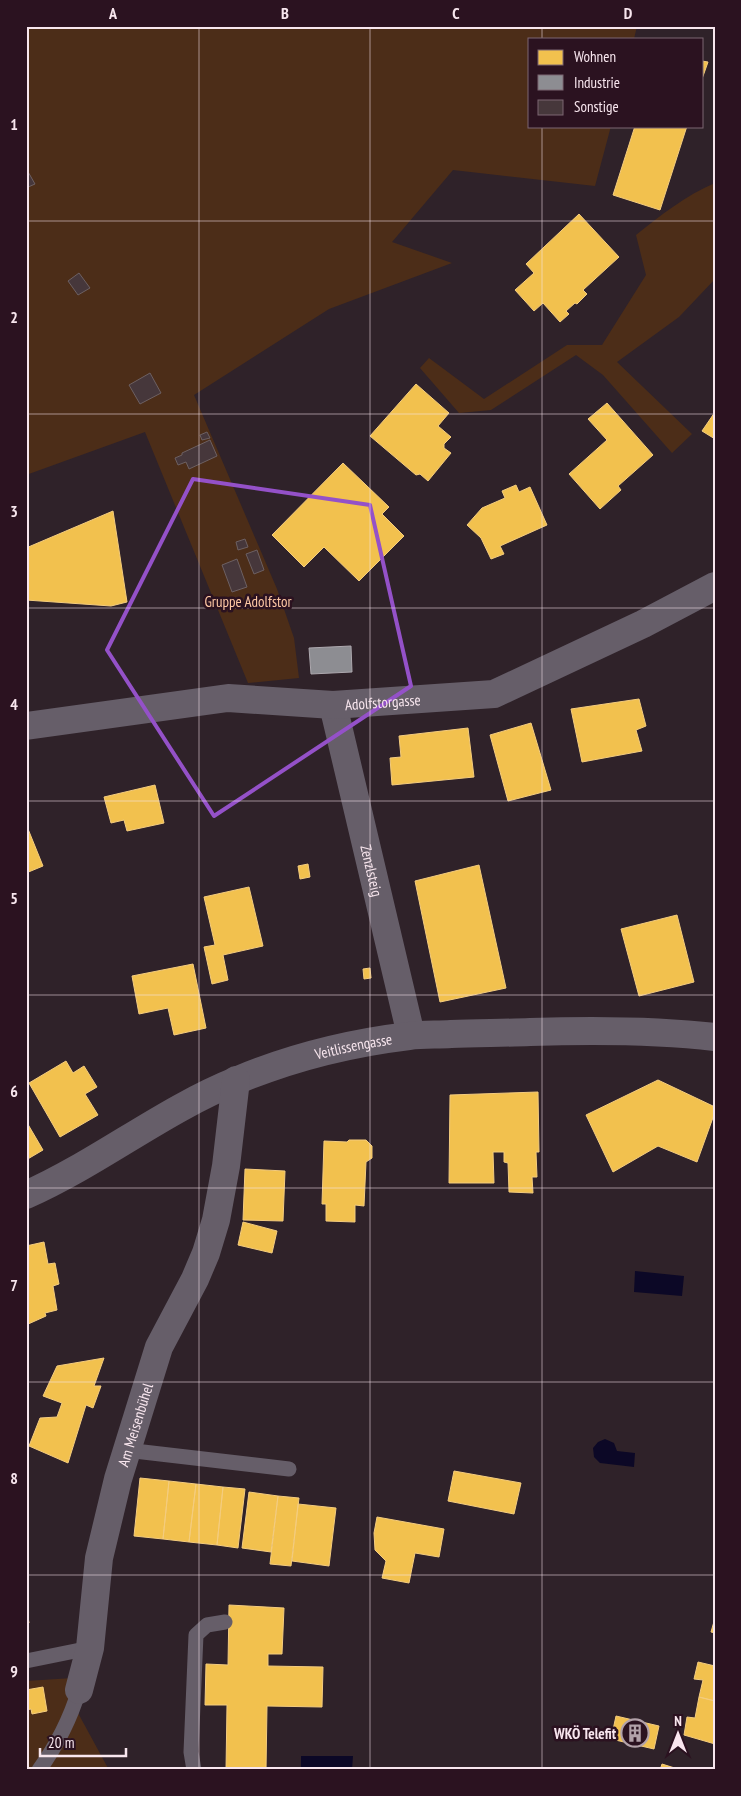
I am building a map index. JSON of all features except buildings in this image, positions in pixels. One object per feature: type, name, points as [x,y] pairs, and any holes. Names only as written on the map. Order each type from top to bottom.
[{"type":"street","name":"Adolfstorgasse","points":[[26,726],[228,698],[333,705],[494,694],[643,624],[715,586]]},
{"type":"street","name":"Zenzlsteig","points":[[333,705],[411,1035]]},
{"type":"street","name":"Veitlissengasse","points":[[26,1195],[51,1184],[192,1102],[236,1080],[286,1062],[345,1046],[411,1035],[585,1030],[686,1033],[715,1037]]},
{"type":"street","name":"Am Meisenbühel","points":[[79,1690],[90,1648],[100,1558],[126,1450],[159,1347],[195,1279],[206,1254],[213,1228],[226,1166],[236,1080]]},
{"type":"lane","points":[[126,1450],[289,1469]]},
{"type":"lane","points":[[194,1770],[191,1752],[196,1635],[207,1625],[225,1622]]},
{"type":"lane","points":[[26,1661],[90,1648]]},
{"type":"lane","name":"Am Meisenbühel","points":[[39,1770],[56,1746],[67,1724],[79,1690]]},
{"type":"highlighted area","points":[[193,479],[370,505],[411,686],[214,816],[107,650]]},
{"type":"green space","name":"Gruppe Adolfstor","points":[[26,26],[637,26],[634,38],[528,38],[528,128],[610,128],[595,186],[453,170],[392,242],[452,263],[329,309],[194,395],[277,589],[294,638],[299,678],[248,683],[145,432],[26,475]]},
{"type":"green space","points":[[715,183],[715,279],[679,317],[617,362],[692,434],[672,453],[603,375],[576,355],[491,410],[459,413],[420,368],[429,358],[484,399],[567,345],[602,345],[646,275],[636,235],[664,213]]},
{"type":"green space","points":[[73,1678],[78,1713],[109,1770],[26,1770],[26,1681]]},
{"type":"shaded area","points":[[635,1271],[684,1276],[682,1296],[634,1292]]},
{"type":"shaded area","points":[[605,1439],[614,1443],[617,1451],[635,1453],[634,1467],[600,1463],[594,1457],[593,1448],[598,1442]]},
{"type":"shaded area","points":[[301,1756],[353,1756],[352,1770],[301,1770]]},
{"type":"place","name":"WKÖ Telefit","points":[[635,1733]]}]
